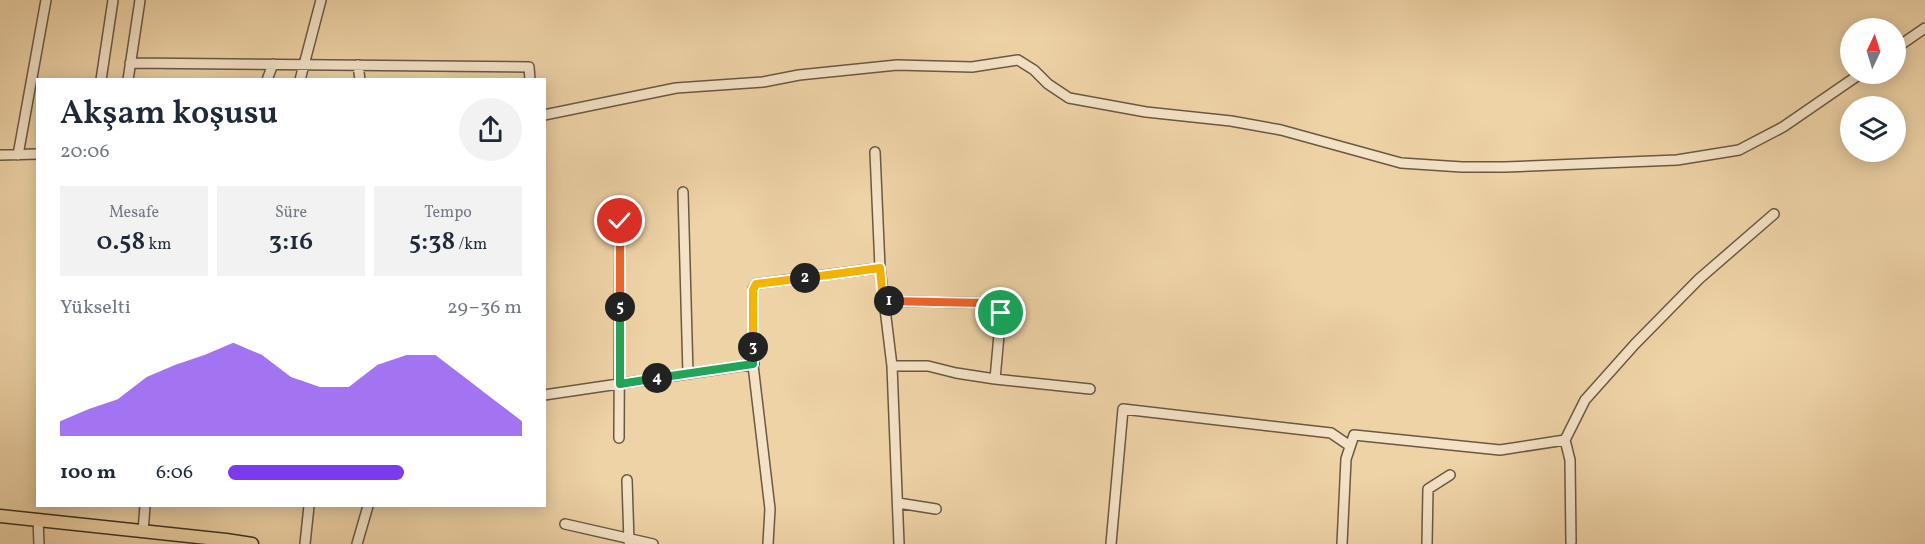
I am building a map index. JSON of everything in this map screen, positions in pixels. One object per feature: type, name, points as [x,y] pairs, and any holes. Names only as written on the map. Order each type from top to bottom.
[{"type":"main road","points":[[0,516],[252,544]]},
{"type":"street","points":[[18,154],[46,0]]},
{"type":"street","points":[[101,78],[113,0]]},
{"type":"street","points":[[128,78],[140,0]]},
{"type":"street","points":[[301,78],[321,0]]},
{"type":"street","points":[[1906,41],[1925,28]]},
{"type":"street","points":[[546,115],[676,88],[763,82],[799,75],[897,65],[972,66],[1018,60],[1069,98],[1146,112],[1231,121],[1281,130],[1401,163],[1505,167],[1677,160],[1739,150],[1784,127],[1846,84]]},
{"type":"street","points":[[130,63],[529,67],[530,78]]},
{"type":"street","points":[[268,78],[273,64]]},
{"type":"street","points":[[358,65],[360,78]]},
{"type":"street","points":[[875,152],[880,268],[892,366],[899,544]]},
{"type":"street","points":[[0,155],[36,154]]},
{"type":"street","points":[[683,192],[687,374]]},
{"type":"street","points":[[1571,542],[1570,460],[1565,440],[1585,400],[1635,344],[1699,279],[1774,214]]},
{"type":"street","points":[[619,438],[620,221]]},
{"type":"street","points":[[768,544],[770,509],[753,364],[753,290],[756,284],[880,268]]},
{"type":"street","points":[[883,301],[982,303],[1001,313],[995,379]]},
{"type":"street","points":[[546,395],[753,364]]},
{"type":"street","points":[[892,366],[928,366],[995,379],[1090,389]]},
{"type":"street","points":[[1111,544],[1123,409],[1332,433],[1350,446]]},
{"type":"street","points":[[1342,544],[1346,459],[1354,435],[1500,450],[1565,440]]},
{"type":"street","points":[[1427,544],[1428,489],[1450,476]]},
{"type":"street","points":[[627,480],[628,541]]},
{"type":"street","points":[[898,503],[936,509]]},
{"type":"street","points":[[143,532],[145,507]]},
{"type":"street","points":[[305,544],[309,507]]},
{"type":"street","points":[[357,544],[368,507]]},
{"type":"street","points":[[38,519],[39,544]]},
{"type":"street","points":[[565,524],[628,541],[653,544]]},
{"type":"route","points":[[620,221],[620,384],[753,364],[753,290],[756,284],[880,268],[883,301],[982,303],[1001,313]]}]
